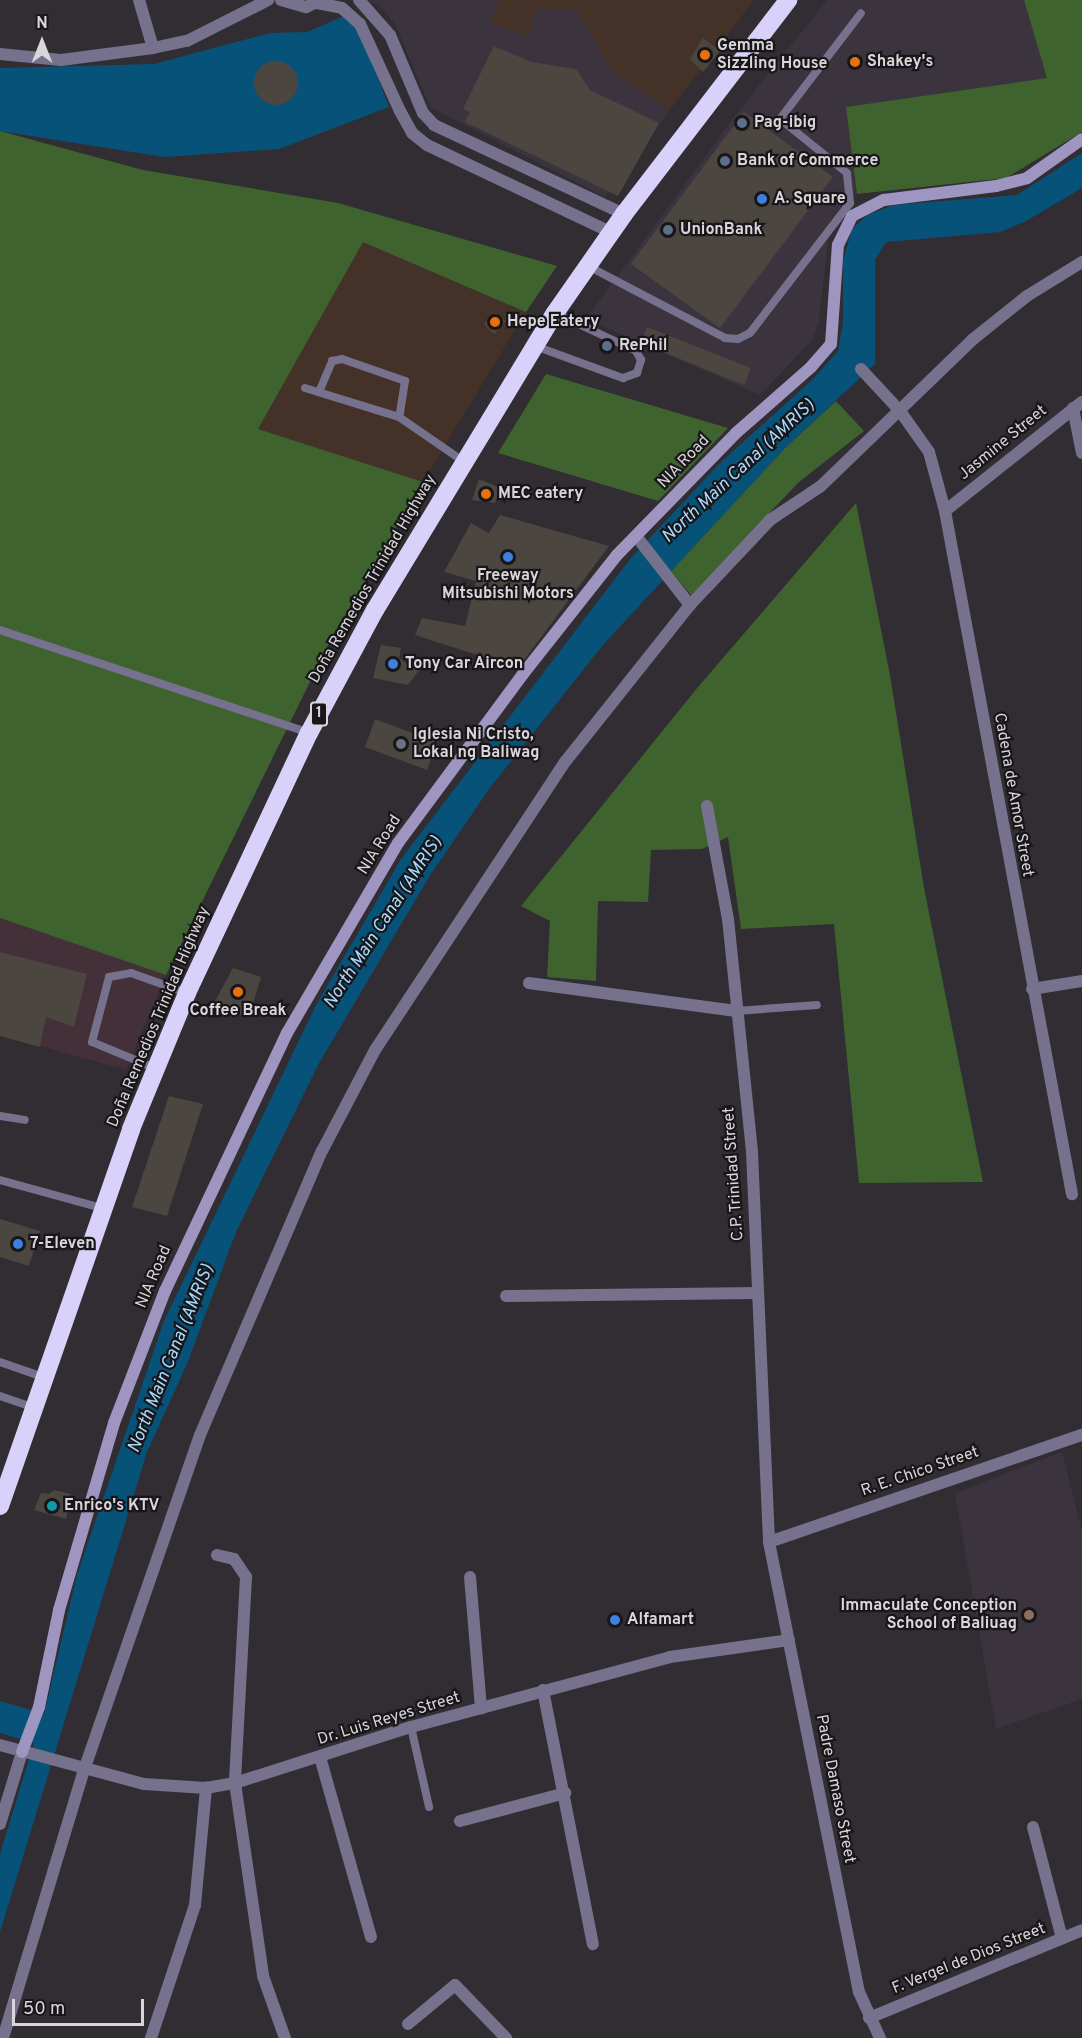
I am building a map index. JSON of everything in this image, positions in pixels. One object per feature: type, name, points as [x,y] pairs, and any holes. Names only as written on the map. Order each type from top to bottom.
[{"type":"highway","name":"Doña Remedios Trinidad Highway","points":[[0,1506],[4,1478],[43,1377],[102,1208],[187,993],[309,733],[463,461],[555,313],[624,214],[788,0]]},
{"type":"street","points":[[139,0],[153,48]]},
{"type":"street","points":[[0,54],[61,60],[153,48],[187,41],[268,0]]},
{"type":"street","points":[[281,0],[295,7],[319,2],[342,8],[360,24],[412,133],[427,145],[612,233]]},
{"type":"street","points":[[358,0],[390,35],[423,113],[434,125],[624,214]]},
{"type":"street","name":"NIA Road","points":[[0,1824],[27,1753],[59,1610],[114,1423],[165,1291],[286,1033],[398,843],[523,674],[736,433],[812,368],[831,344],[838,245],[852,216],[884,200],[996,186],[1027,178],[1082,139]]},
{"type":"street","points":[[3,2038],[84,1770],[200,1435],[322,1151],[375,1050],[444,940],[565,762],[690,605],[770,520],[821,486],[972,340],[1027,296],[1082,262]]},
{"type":"street","name":"Cadena de Amor Street","points":[[861,369],[900,411],[928,452],[945,511],[1032,989],[1072,1194]]},
{"type":"street","points":[[1077,405],[1082,453]]},
{"type":"street","name":"Jasmine Street","points":[[945,511],[1077,405]]},
{"type":"street","points":[[640,541],[690,605]]},
{"type":"street","name":"C.P. Trinidad Street","points":[[707,806],[728,919],[752,1152],[769,1542]]},
{"type":"street","points":[[1032,989],[1082,981]]},
{"type":"street","points":[[530,983],[736,1011]]},
{"type":"street","points":[[506,1296],[757,1293]]},
{"type":"street","name":"R. E. Chico Street","points":[[769,1542],[1082,1434]]},
{"type":"street","name":"Padre Damaso Street","points":[[769,1542],[859,1992],[880,2038]]},
{"type":"street","points":[[217,1555],[234,1559],[246,1577],[235,1783],[263,1976],[285,2038]]},
{"type":"street","points":[[470,1577],[481,1709]]},
{"type":"street","name":"Dr. Luis Reyes Street","points":[[0,1744],[84,1770],[144,1784],[206,1788],[235,1783],[321,1757],[411,1726],[670,1657],[789,1640]]},
{"type":"street","points":[[543,1690],[593,1944]]},
{"type":"street","points":[[321,1757],[371,1937]]},
{"type":"street","points":[[151,2038],[195,1905],[206,1788]]},
{"type":"street","points":[[460,1821],[565,1793]]},
{"type":"street","points":[[1034,1827],[1062,1938]]},
{"type":"street","name":"F. Vergel de Dios Street","points":[[869,2018],[1082,1930]]},
{"type":"street","points":[[408,2024],[455,1985],[506,2038]]},
{"type":"lane","points":[[588,266],[725,338],[738,339],[750,333],[850,203],[847,173],[780,119],[861,13]]},
{"type":"lane","points":[[535,346],[623,378],[637,373],[642,360],[636,351],[555,313]]},
{"type":"lane","points":[[318,392],[332,361],[342,359],[405,381],[399,417]]},
{"type":"lane","points":[[305,388],[399,417],[463,461]]},
{"type":"lane","points":[[0,630],[309,733]]},
{"type":"lane","points":[[157,1069],[92,1042],[109,977],[131,973],[187,993]]},
{"type":"lane","points":[[736,1011],[817,1005]]},
{"type":"lane","points":[[0,1116],[25,1120]]},
{"type":"lane","points":[[0,1180],[102,1208]]},
{"type":"lane","points":[[0,1362],[43,1377]]},
{"type":"lane","points":[[0,1396],[32,1407]]},
{"type":"lane","points":[[411,1726],[429,1807]]},
{"type":"shaded area","points":[[369,0],[499,0],[489,24],[529,36],[536,10],[576,8],[613,72],[670,110],[605,197],[430,107],[395,24],[379,5]]},
{"type":"shaded area","points":[[499,0],[754,0],[670,110],[613,72],[576,9],[536,10],[529,36],[489,24]]},
{"type":"shaded area","name":"A. Square","points":[[827,0],[1024,0],[1048,78],[846,107],[857,194],[830,222],[819,321],[813,339],[760,395],[586,319],[738,112]]},
{"type":"shaded area","points":[[363,241],[526,312],[423,482],[258,429]]},
{"type":"shaded area","points":[[0,918],[166,975],[126,1070],[0,1035]]},
{"type":"shaded area","name":"Immaculate Conception School of Baliuag","points":[[1062,1452],[1082,1531],[1082,1699],[996,1729],[955,1493]]},
{"type":"green space","points":[[1024,0],[1082,0],[1082,132],[1006,178],[857,194],[846,107],[1047,78]]},
{"type":"green space","points":[[0,131],[143,170],[338,203],[557,266],[526,312],[363,242],[258,429],[423,482],[330,641],[166,975],[0,918]]},
{"type":"green space","points":[[546,374],[728,428],[658,501],[498,453]]},
{"type":"green space","points":[[836,401],[864,431],[799,482],[691,595],[671,571],[785,448]]},
{"type":"green space","points":[[856,503],[890,675],[924,888],[983,1182],[859,1183],[834,924],[741,929],[728,837],[702,849],[651,850],[648,902],[598,901],[596,981],[547,977],[550,921],[521,906],[698,687]]},
{"type":"water","points":[[346,15],[361,34],[389,107],[279,149],[164,157],[0,131],[0,68],[154,64],[270,33],[307,32]]},
{"type":"water","name":"North Main Canal (AMRIS)","points":[[1082,153],[1082,188],[1026,221],[1000,232],[886,242],[875,260],[875,364],[785,448],[602,646],[489,789],[429,877],[318,1065],[236,1232],[187,1364],[147,1452],[0,1932],[0,1854],[34,1743],[0,1733],[0,1701],[44,1714],[77,1575],[164,1321],[316,1005],[401,859],[631,558],[720,463],[812,380],[838,351],[843,322],[843,261],[852,229],[867,215],[894,205],[1017,195]]},
{"type":"building","name":"Gemma Sizzling House","points":[[703,38],[720,51],[703,72],[690,59]]},
{"type":"building","points":[[494,46],[531,62],[576,69],[590,90],[659,123],[618,196],[465,122],[470,112],[463,109]]},
{"type":"building","points":[[276,61],[291,68],[298,83],[291,98],[276,105],[261,98],[254,83],[261,68]]},
{"type":"building","points":[[744,112],[833,177],[720,328],[631,264]]},
{"type":"building","name":"Hepe Eatery","points":[[495,313],[506,321],[494,334],[484,324]]},
{"type":"building","points":[[647,327],[751,368],[744,385],[641,343]]},
{"type":"building","name":"MEC eatery","points":[[479,479],[500,488],[495,503],[472,500]]},
{"type":"building","points":[[500,515],[609,546],[518,668],[415,635],[422,618],[465,626],[476,581],[444,572],[471,523],[489,533]]},
{"type":"building","name":"Tony Car Aircon","points":[[381,645],[401,648],[399,658],[419,670],[408,685],[373,678]]},
{"type":"building","name":"Iglesia Ni Cristo, Lokal ng Baliwag","points":[[375,719],[437,742],[427,770],[365,747]]},
{"type":"building","points":[[0,952],[87,974],[74,1027],[46,1017],[40,1047],[0,1036]]},
{"type":"building","name":"Coffee Break","points":[[233,968],[261,977],[249,1017],[212,1007]]},
{"type":"building","points":[[169,1096],[203,1104],[167,1216],[132,1207]]},
{"type":"building","name":"7-Eleven","points":[[0,1219],[40,1231],[29,1266],[0,1257]]},
{"type":"building","name":"Enrico's KTV","points":[[54,1490],[71,1494],[66,1519],[34,1510],[41,1493],[49,1494]]},
{"type":"place","name":"Gemma Sizzling House","points":[[705,55]]},
{"type":"place","name":"Shakey's","points":[[855,62]]},
{"type":"place","name":"Pag-ibig","points":[[742,123]]},
{"type":"place","name":"Bank of Commerce","points":[[725,161]]},
{"type":"place","name":"A. Square","points":[[762,199]]},
{"type":"place","name":"UnionBank","points":[[668,230]]},
{"type":"place","name":"Hepe Eatery","points":[[495,322]]},
{"type":"place","name":"RePhil","points":[[607,346]]},
{"type":"place","name":"MEC eatery","points":[[486,494]]},
{"type":"place","name":"Freeway Mitsubishi Motors","points":[[508,557]]},
{"type":"place","name":"Tony Car Aircon","points":[[393,664]]},
{"type":"place","name":"Iglesia Ni Cristo, Lokal ng Baliwag","points":[[401,744]]},
{"type":"place","name":"Coffee Break","points":[[238,992]]},
{"type":"place","name":"7-Eleven","points":[[18,1244]]},
{"type":"place","name":"Enrico's KTV","points":[[52,1506]]},
{"type":"place","name":"Immaculate Conception School of Baliuag","points":[[1029,1615]]},
{"type":"place","name":"Alfamart","points":[[615,1620]]}]
